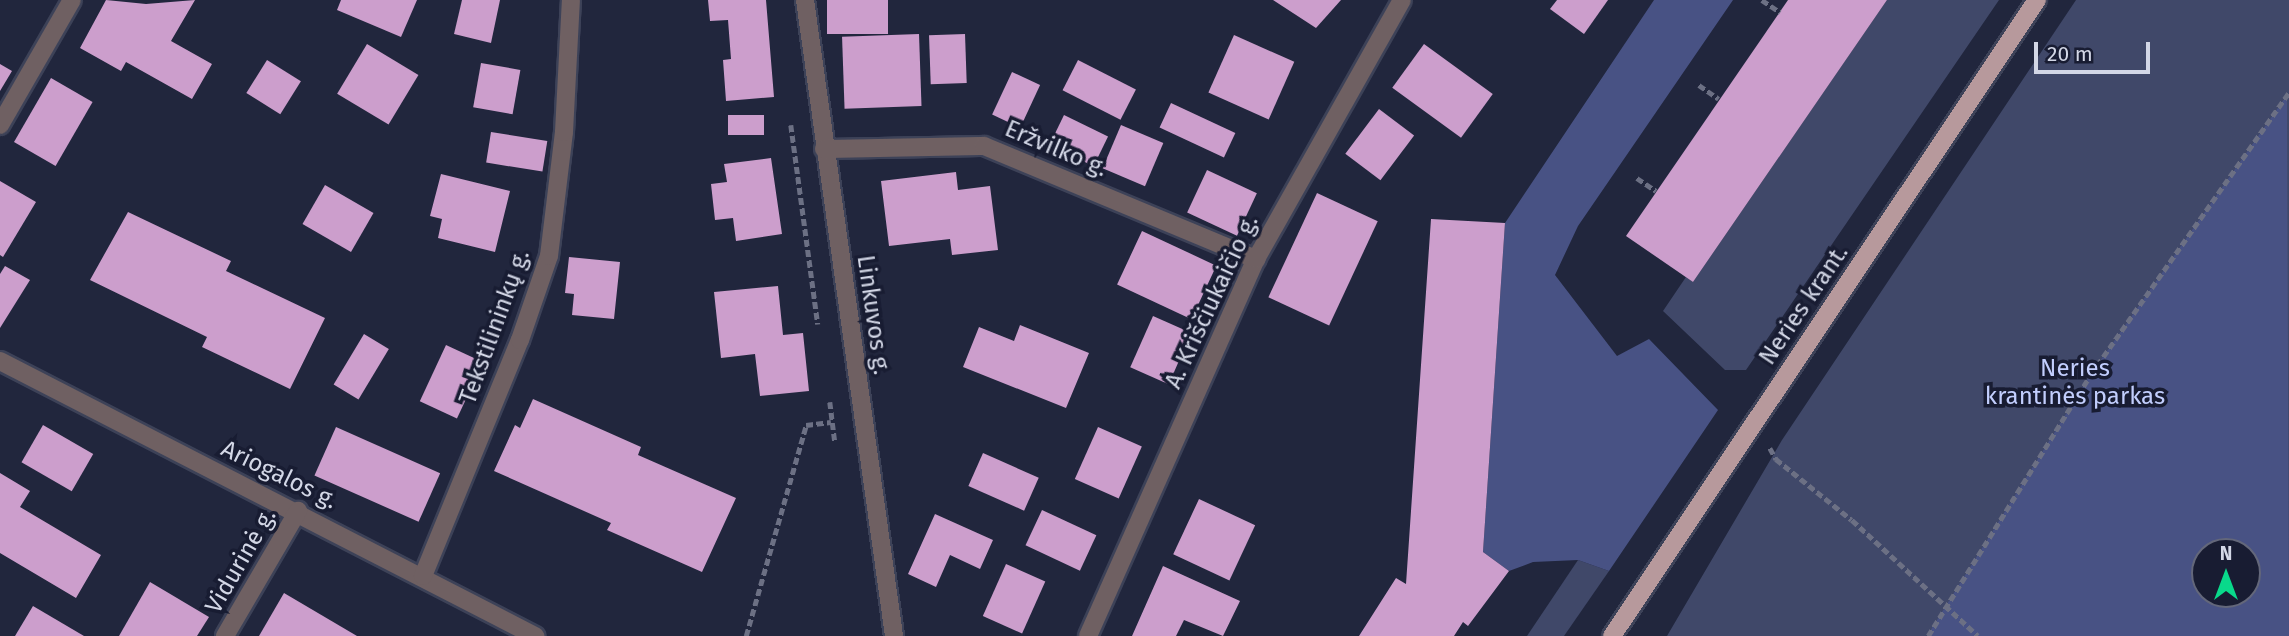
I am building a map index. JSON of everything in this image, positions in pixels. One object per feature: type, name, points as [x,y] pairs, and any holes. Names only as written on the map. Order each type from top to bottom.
[{"type":"main road","name":"Neries krant.","points":[[1612,636],[2037,0]]},
{"type":"street","points":[[0,125],[72,0]]},
{"type":"street","name":"Tekstilininkų g.","points":[[423,576],[520,340],[548,256],[564,132],[571,0]]},
{"type":"street","name":"Linkuvos g.","points":[[804,0],[894,636]]},
{"type":"street","name":"A. Kriščiukaičio g.","points":[[1088,636],[1256,259],[1402,0]]},
{"type":"street","name":"Eržvilko g.","points":[[824,149],[984,146],[1256,259]]},
{"type":"street","name":"Ariogalos g.","points":[[0,361],[298,511],[534,636]]},
{"type":"street","name":"Vidurinė g.","points":[[225,636],[298,511]]},
{"type":"path","points":[[1762,0],[1780,12]]},
{"type":"path","points":[[1699,85],[1720,99]]},
{"type":"path","points":[[1928,636],[2091,374],[2289,92]]},
{"type":"path","points":[[1637,178],[1656,191]]},
{"type":"path","points":[[746,636],[806,425],[863,418]]},
{"type":"path","points":[[1755,423],[1776,459],[1852,520],[1978,636]]},
{"type":"green space","points":[[1887,0],[1999,0],[1746,370],[1725,370],[1663,311],[1686,277],[1693,282]]},
{"type":"green space","name":"Neries krantinės parkas","points":[[2076,0],[2289,0],[2289,636],[1667,636],[1782,440]]},
{"type":"green space","points":[[1578,560],[1609,571],[1564,636],[1527,636]]},
{"type":"shaded area","points":[[1654,0],[1733,0],[1578,226],[1555,275],[1617,356],[1649,339],[1718,410],[1609,571],[1578,560],[1533,562],[1509,571],[1483,552],[1505,223]]},
{"type":"shaded area","points":[[2287,95],[2289,636],[1927,636],[2091,374]]},
{"type":"building","points":[[106,0],[146,4],[195,0],[171,41],[212,64],[192,99],[126,62],[121,71],[80,48]]},
{"type":"building","points":[[341,0],[417,0],[401,37],[337,10]]},
{"type":"building","points":[[462,0],[500,0],[491,43],[454,34]]},
{"type":"building","points":[[708,0],[766,0],[774,97],[726,101],[723,60],[731,59],[728,20],[710,21]]},
{"type":"building","points":[[827,0],[888,0],[888,34],[827,34]]},
{"type":"building","points":[[1273,0],[1341,0],[1316,28]]},
{"type":"building","points":[[1557,0],[1608,0],[1584,34],[1550,9]]},
{"type":"building","points":[[1788,0],[1887,0],[1693,282],[1626,236]]},
{"type":"building","points":[[919,34],[922,106],[845,109],[842,37]]},
{"type":"building","points":[[965,34],[967,83],[931,84],[929,35]]},
{"type":"building","points":[[1234,35],[1294,62],[1269,119],[1208,93]]},
{"type":"building","points":[[367,44],[418,75],[389,125],[337,94]]},
{"type":"building","points":[[1424,44],[1493,94],[1461,138],[1392,88]]},
{"type":"building","points":[[267,60],[301,81],[280,114],[246,93]]},
{"type":"building","points":[[1078,60],[1136,90],[1120,120],[1063,90]]},
{"type":"building","points":[[481,63],[520,70],[513,114],[473,107]]},
{"type":"building","points":[[0,64],[12,71],[0,91]]},
{"type":"building","points":[[1012,72],[1040,85],[1020,128],[992,115]]},
{"type":"building","points":[[51,78],[93,102],[56,166],[14,142]]},
{"type":"building","points":[[1171,103],[1235,133],[1224,157],[1160,127]]},
{"type":"building","points":[[1379,109],[1414,135],[1380,180],[1345,154]]},
{"type":"building","points":[[728,115],[764,115],[764,135],[728,135]]},
{"type":"building","points":[[1064,115],[1108,136],[1094,166],[1050,145]]},
{"type":"building","points":[[1121,125],[1163,143],[1145,186],[1103,168]]},
{"type":"building","points":[[491,132],[547,141],[542,172],[486,163]]},
{"type":"building","points":[[771,158],[782,234],[736,241],[733,218],[715,220],[711,184],[727,182],[724,164]]},
{"type":"building","points":[[1207,170],[1257,193],[1237,236],[1187,213]]},
{"type":"building","points":[[956,172],[958,190],[990,186],[998,250],[952,255],[950,239],[889,246],[881,181]]},
{"type":"building","points":[[441,174],[510,191],[495,252],[438,238],[442,219],[430,216]]},
{"type":"building","points":[[0,181],[36,202],[3,257],[0,255]]},
{"type":"building","points":[[325,185],[373,213],[351,252],[302,224]]},
{"type":"building","points":[[1317,193],[1378,221],[1329,326],[1268,297]]},
{"type":"building","points":[[128,212],[231,261],[226,271],[325,318],[290,389],[202,347],[207,337],[90,280]]},
{"type":"building","points":[[1431,219],[1505,223],[1483,552],[1509,571],[1468,626],[1463,622],[1454,636],[1359,636],[1396,578],[1406,584]]},
{"type":"building","points":[[1142,231],[1216,266],[1191,319],[1117,284]]},
{"type":"building","points":[[569,257],[620,262],[614,319],[572,315],[574,294],[565,293]]},
{"type":"building","points":[[5,266],[30,280],[0,328],[0,274]]},
{"type":"building","points":[[778,286],[783,335],[803,333],[809,391],[760,396],[755,354],[721,358],[714,292]]},
{"type":"building","points":[[1153,316],[1191,333],[1169,384],[1130,367]]},
{"type":"building","points":[[1020,325],[1089,353],[1066,408],[963,367],[979,327],[1014,341]]},
{"type":"building","points":[[364,334],[389,349],[358,400],[334,385]]},
{"type":"building","points":[[446,345],[483,362],[457,419],[420,401]]},
{"type":"building","points":[[533,399],[641,447],[638,455],[736,498],[702,572],[607,530],[611,523],[494,471],[515,425],[520,428]]},
{"type":"building","points":[[43,425],[93,454],[72,491],[22,462]]},
{"type":"building","points":[[336,427],[440,473],[419,522],[314,475]]},
{"type":"building","points":[[1098,427],[1142,447],[1119,499],[1075,479]]},
{"type":"building","points":[[983,453],[1039,478],[1024,511],[968,486]]},
{"type":"building","points":[[0,473],[30,491],[20,507],[101,555],[76,598],[0,553]]},
{"type":"building","points":[[1199,499],[1255,525],[1229,580],[1173,554]]},
{"type":"building","points":[[1042,510],[1096,535],[1080,571],[1026,545]]},
{"type":"building","points":[[935,514],[993,540],[980,569],[950,555],[936,587],[908,574]]},
{"type":"building","points":[[1006,564],[1045,581],[1022,634],[983,616]]},
{"type":"building","points":[[1163,566],[1240,601],[1223,636],[1184,620],[1176,636],[1132,636]]},
{"type":"building","points":[[150,582],[209,617],[197,636],[119,636]]},
{"type":"building","points":[[284,593],[357,636],[259,636]]},
{"type":"building","points":[[33,606],[84,636],[15,636]]}]
